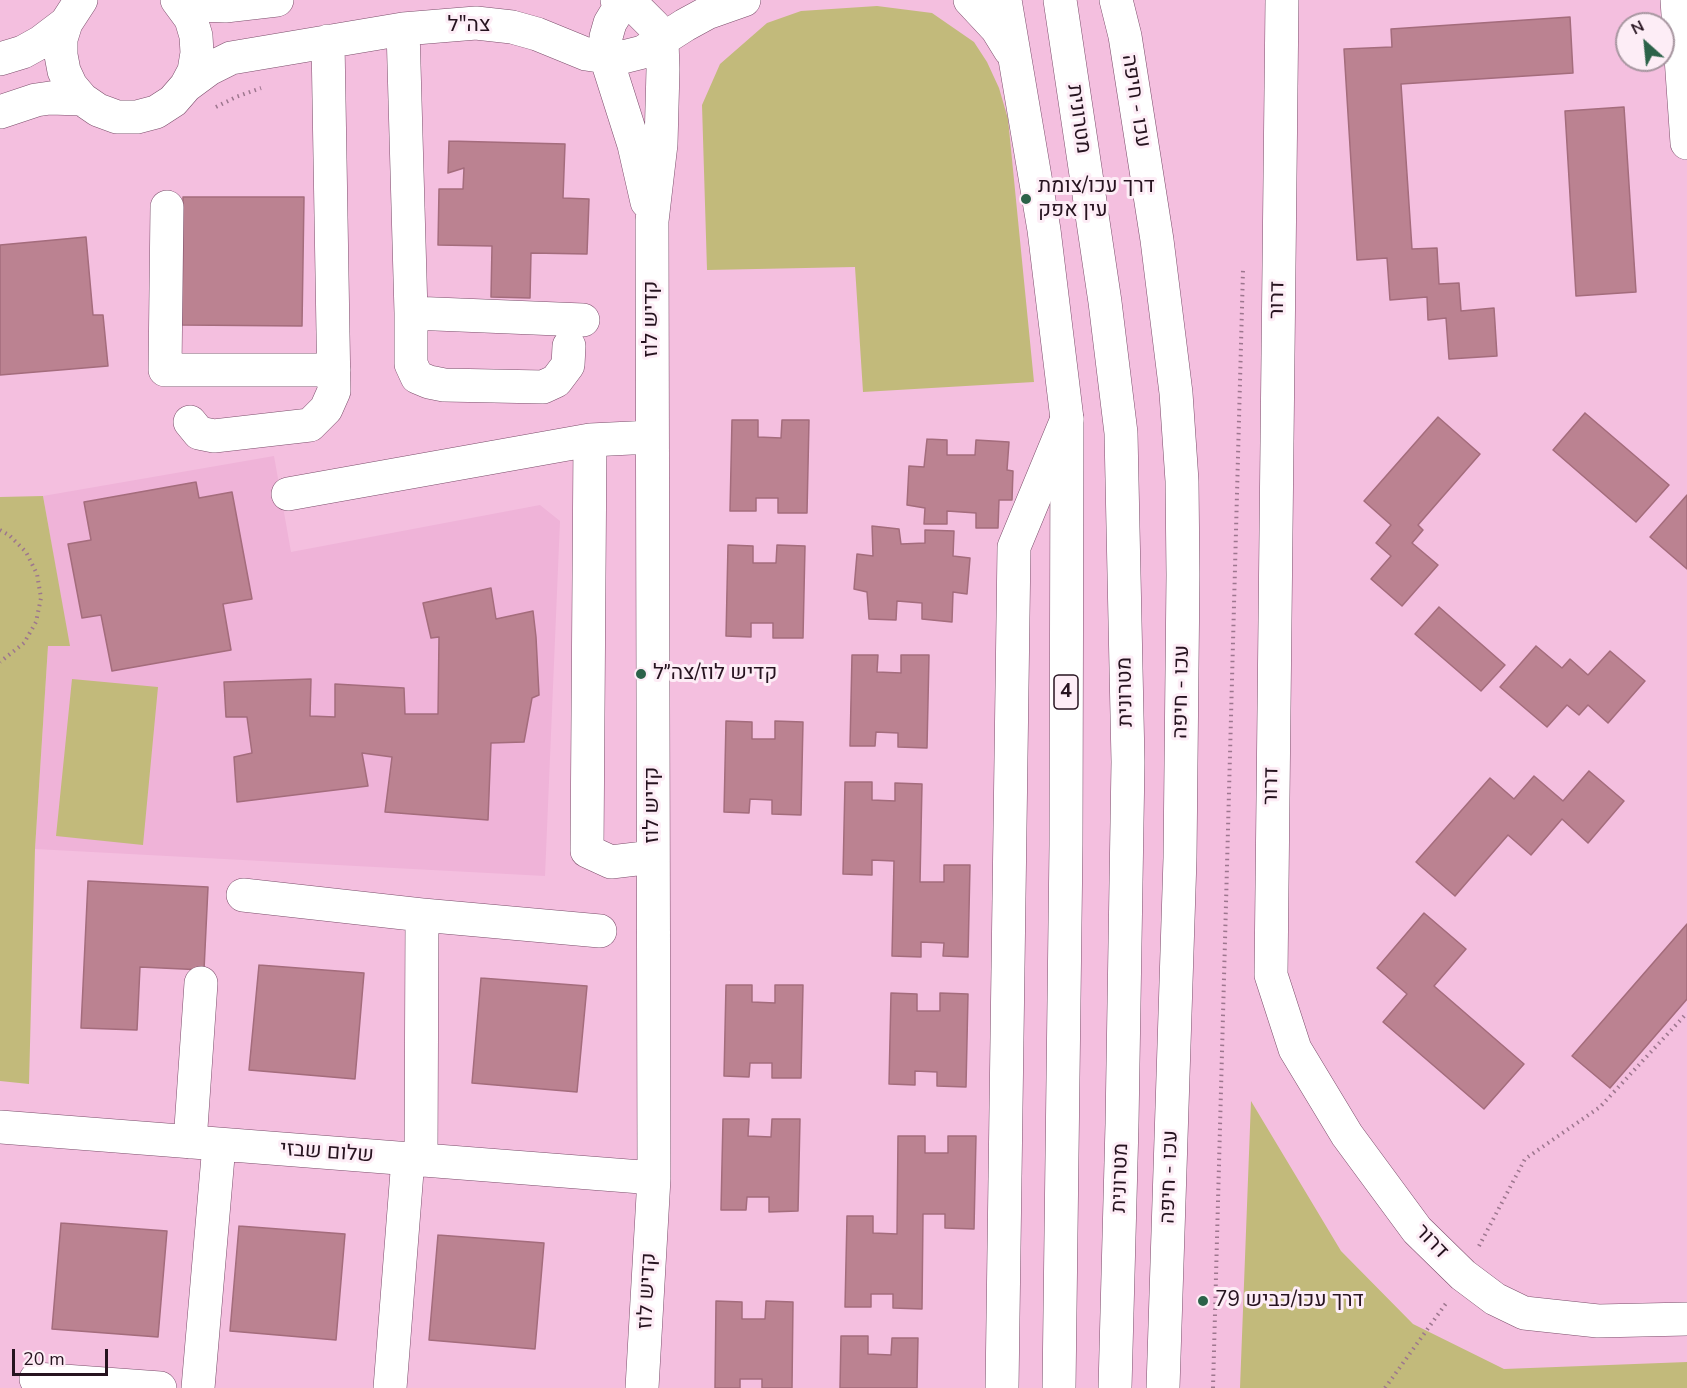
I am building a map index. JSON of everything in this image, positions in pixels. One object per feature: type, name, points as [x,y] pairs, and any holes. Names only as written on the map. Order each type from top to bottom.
[{"type":"main road","points":[[179,2],[225,6],[277,0]]},
{"type":"main road","name":"צה\"ל","points":[[82,99],[98,110],[117,117],[137,117],[156,112],[173,101],[186,87],[209,69],[231,58],[403,29],[476,23],[512,27],[537,34],[585,54],[623,57],[644,52],[700,17],[744,0]]},
{"type":"main road","points":[[970,0],[997,29],[1008,45],[1017,66]]},
{"type":"main road","name":"4","points":[[1005,0],[1044,230],[1067,419],[1066,845],[1059,1388]]},
{"type":"main road","name":"מטרונית","points":[[1060,0],[1105,302],[1121,433],[1128,762],[1115,1388]]},
{"type":"main road","name":"עכו - חיפה","points":[[1116,0],[1125,36],[1158,240],[1176,393],[1182,481],[1180,858],[1163,1388]]},
{"type":"main road","points":[[1125,36],[1130,0]]},
{"type":"main road","name":"דרור","points":[[1282,0],[1271,975],[1295,1049],[1347,1135],[1417,1230],[1463,1275],[1495,1299],[1524,1313],[1598,1321],[1687,1319]]},
{"type":"main road","points":[[1677,0],[1687,143]]},
{"type":"main road","name":"קדיש לוז","points":[[642,1388],[654,1178],[652,221],[662,144],[663,41],[654,26],[639,11],[621,1],[610,22],[606,37],[606,57],[633,145],[652,221]]},
{"type":"main road","points":[[179,2],[191,19],[196,36],[197,53],[194,71],[186,87]]},
{"type":"main road","points":[[0,59],[23,52],[41,42],[74,11]]},
{"type":"main road","points":[[74,11],[61,39],[61,55],[64,71],[71,86],[82,99]]},
{"type":"main road","points":[[403,29],[411,364],[417,377],[444,385],[543,387],[556,381],[568,365],[576,333],[411,313]]},
{"type":"main road","points":[[190,422],[199,433],[214,436],[310,425],[326,409],[334,391],[328,41]]},
{"type":"main road","points":[[0,112],[36,100],[82,99]]},
{"type":"main road","points":[[167,207],[165,370],[334,370]]},
{"type":"main road","points":[[1002,1388],[1014,547],[1067,419]]},
{"type":"main road","points":[[288,494],[590,440],[652,437]]},
{"type":"main road","points":[[590,440],[587,851],[611,862],[653,857]]},
{"type":"main road","points":[[243,895],[422,915],[600,931]]},
{"type":"main road","points":[[390,1388],[414,1159],[422,915]]},
{"type":"main road","points":[[198,1388],[205,1143],[201,983]]},
{"type":"main road","name":"שלום שבזי","points":[[0,1127],[654,1178]]},
{"type":"main road","points":[[36,1379],[160,1388]]},
{"type":"path","points":[[1213,1388],[1244,263]]},
{"type":"path","points":[[0,530],[9,535],[26,552],[37,574],[41,598],[36,622],[24,643],[0,662]]},
{"type":"path","points":[[1385,1388],[1451,1295],[1525,1159],[1600,1107],[1687,1013]]},
{"type":"shaded area","points":[[877,6],[932,13],[974,42],[987,62],[999,88],[1008,119],[1034,382],[863,392],[855,267],[707,270],[702,105],[720,64],[767,23],[801,11]]},
{"type":"shaded area","points":[[274,456],[291,552],[540,505],[560,521],[545,876],[35,849],[48,646],[69,645],[43,496]]},
{"type":"shaded area","points":[[43,496],[70,646],[48,646],[35,849],[29,1084],[0,1081],[0,497]]},
{"type":"shaded area","points":[[72,679],[158,687],[143,845],[56,836]]},
{"type":"shaded area","points":[[1251,1101],[1341,1251],[1413,1324],[1504,1369],[1687,1362],[1687,1388],[1240,1388]]},
{"type":"building","points":[[1570,17],[1573,73],[1401,84],[1412,249],[1437,248],[1439,284],[1459,283],[1461,311],[1494,308],[1497,356],[1449,359],[1446,318],[1428,320],[1427,297],[1390,300],[1387,258],[1357,260],[1344,49],[1392,47],[1391,29]]},
{"type":"building","points":[[1624,107],[1636,292],[1576,296],[1565,111]]},
{"type":"building","points":[[449,141],[565,144],[563,198],[589,199],[587,254],[531,253],[530,298],[491,297],[492,246],[438,245],[439,189],[463,189],[464,168],[448,173]]},
{"type":"building","points":[[183,197],[304,197],[302,326],[182,325]]},
{"type":"building","points":[[86,237],[93,315],[103,315],[108,366],[0,375],[0,245]]},
{"type":"building","points":[[1585,413],[1669,485],[1636,522],[1553,450]]},
{"type":"building","points":[[1438,417],[1480,454],[1418,525],[1423,530],[1412,543],[1438,565],[1402,606],[1371,579],[1391,556],[1376,543],[1391,525],[1364,501]]},
{"type":"building","points":[[732,420],[758,420],[758,437],[781,438],[782,420],[809,420],[807,513],[778,513],[778,498],[756,498],[756,511],[730,511]]},
{"type":"building","points":[[927,439],[947,440],[947,455],[975,455],[976,440],[1009,442],[1007,470],[1013,471],[1012,500],[999,500],[998,528],[976,528],[976,513],[947,511],[947,524],[924,524],[925,508],[907,505],[909,466],[924,467]]},
{"type":"building","points":[[196,482],[199,498],[232,492],[252,599],[223,604],[231,650],[112,671],[101,615],[82,618],[68,544],[91,540],[84,502]]},
{"type":"building","points":[[1687,495],[1687,569],[1650,537]]},
{"type":"building","points":[[872,526],[899,529],[901,544],[925,543],[925,530],[954,531],[953,556],[970,558],[967,594],[953,592],[952,622],[922,619],[922,603],[897,601],[896,620],[869,619],[867,592],[854,589],[857,554],[873,556]]},
{"type":"building","points":[[728,545],[753,546],[753,563],[776,563],[777,545],[805,546],[803,638],[773,638],[773,623],[751,623],[751,637],[726,636]]},
{"type":"building","points":[[491,588],[496,619],[533,611],[539,695],[532,698],[524,742],[491,743],[488,820],[385,812],[392,757],[362,753],[368,786],[237,802],[234,757],[252,753],[247,717],[226,717],[224,682],[311,679],[310,716],[335,717],[335,684],[404,688],[405,714],[438,714],[439,637],[431,638],[423,603]]},
{"type":"building","points":[[1439,607],[1505,665],[1481,691],[1415,634]]},
{"type":"building","points":[[1536,646],[1562,668],[1570,659],[1588,675],[1610,651],[1645,681],[1608,723],[1588,705],[1579,715],[1567,705],[1547,727],[1500,687]]},
{"type":"building","points":[[852,655],[878,655],[877,672],[901,673],[901,655],[929,655],[927,748],[898,747],[898,733],[876,732],[875,746],[850,746]]},
{"type":"building","points":[[726,721],[752,722],[752,739],[775,739],[775,721],[803,722],[801,815],[772,814],[772,800],[750,799],[749,813],[724,812]]},
{"type":"building","points":[[1589,771],[1624,801],[1588,843],[1562,819],[1531,855],[1508,835],[1455,896],[1416,862],[1490,778],[1514,799],[1534,776],[1563,801]]},
{"type":"building","points":[[845,782],[872,782],[872,800],[895,801],[895,783],[922,784],[920,882],[944,882],[944,865],[970,865],[968,957],[943,956],[944,943],[921,942],[921,957],[892,956],[894,861],[872,860],[872,875],[843,874]]},
{"type":"building","points":[[88,881],[208,887],[204,970],[140,967],[137,1030],[81,1028]]},
{"type":"building","points":[[1424,913],[1466,949],[1434,986],[1524,1064],[1484,1109],[1383,1022],[1407,994],[1377,968]]},
{"type":"building","points":[[1687,924],[1687,999],[1610,1088],[1572,1056]]},
{"type":"building","points":[[259,965],[364,973],[355,1079],[249,1070]]},
{"type":"building","points":[[481,978],[587,986],[577,1092],[472,1083]]},
{"type":"building","points":[[726,985],[752,985],[752,1002],[775,1003],[775,985],[803,985],[801,1078],[772,1078],[772,1063],[750,1063],[749,1077],[724,1076]]},
{"type":"building","points":[[891,993],[917,994],[917,1011],[940,1011],[940,993],[968,994],[966,1087],[937,1086],[937,1072],[915,1071],[915,1085],[889,1084]]},
{"type":"building","points":[[723,1119],[749,1119],[748,1136],[771,1137],[772,1119],[800,1119],[798,1211],[769,1212],[769,1197],[747,1197],[746,1210],[721,1210]]},
{"type":"building","points":[[898,1136],[925,1136],[925,1153],[948,1153],[948,1136],[976,1136],[974,1229],[945,1228],[945,1214],[923,1214],[922,1309],[893,1308],[893,1294],[871,1294],[871,1307],[845,1307],[847,1216],[873,1216],[873,1233],[897,1234]]},
{"type":"building","points":[[61,1223],[167,1231],[158,1337],[52,1329]]},
{"type":"building","points":[[239,1226],[345,1234],[336,1340],[230,1331]]},
{"type":"building","points":[[438,1235],[544,1243],[535,1349],[429,1340]]},
{"type":"building","points":[[716,1301],[742,1302],[742,1319],[765,1319],[766,1301],[793,1302],[792,1388],[762,1388],[762,1379],[740,1379],[740,1388],[715,1388]]},
{"type":"building","points":[[841,1336],[868,1336],[868,1354],[891,1355],[892,1338],[918,1338],[917,1388],[840,1388]]},
{"type":"place","name":"דרך עכו/צומת עין אפק","points":[[1026,199]]},
{"type":"place","name":"קדיש לוז/צה״ל","points":[[641,674]]},
{"type":"place","name":"דרך עכו/כביש 79","points":[[1203,1301]]}]
